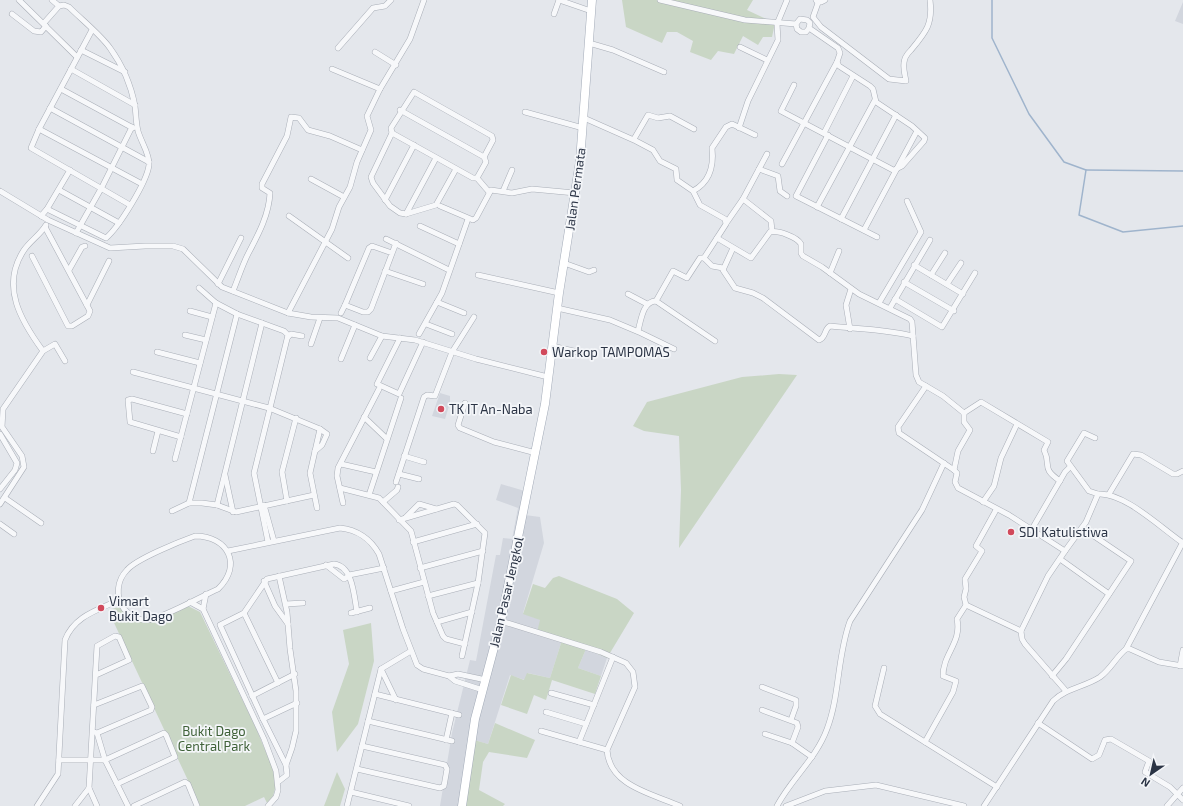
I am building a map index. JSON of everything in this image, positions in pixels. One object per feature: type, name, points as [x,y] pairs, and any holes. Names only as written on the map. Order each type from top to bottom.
[{"type":"main road","name":"Jalan Permata","points":[[548,377],[583,128],[592,0]]},
{"type":"main road","name":"Jalan Pasar Jengkol","points":[[462,806],[475,719],[501,621],[536,454],[548,377]]},
{"type":"street","points":[[19,0],[77,57]]},
{"type":"street","points":[[48,209],[106,238],[119,223],[142,184],[148,172],[149,162],[138,130],[135,105],[126,72],[109,46],[69,7],[64,5],[59,6],[52,0]]},
{"type":"street","points":[[338,48],[373,8],[385,6],[391,0]]},
{"type":"street","points":[[288,313],[325,242],[344,197],[350,187],[371,128],[368,116],[380,89],[396,65],[412,33],[424,0]]},
{"type":"street","points":[[554,14],[559,0],[591,11]]},
{"type":"street","points":[[660,0],[688,8],[745,20],[777,24],[796,24]]},
{"type":"street","points":[[687,0],[688,8]]},
{"type":"street","points":[[739,128],[744,110],[778,38],[777,24],[787,0]]},
{"type":"street","points":[[825,0],[821,2],[817,1],[813,17],[821,27],[889,78],[901,82],[906,81],[903,64],[905,58],[925,33],[929,24],[931,13],[930,0]]},
{"type":"street","points":[[12,14],[34,31],[41,32],[59,6]]},
{"type":"street","points":[[782,164],[837,62],[840,53],[838,48],[810,28],[809,21],[800,19],[796,24]]},
{"type":"street","points":[[796,24],[797,29],[801,32],[806,32],[810,28]]},
{"type":"street","points":[[92,30],[39,128],[31,148],[130,204]]},
{"type":"street","points":[[589,43],[613,50],[664,72]]},
{"type":"street","points":[[740,47],[767,60]]},
{"type":"street","points":[[81,50],[126,72]]},
{"type":"street","points":[[375,52],[396,65]]},
{"type":"street","points":[[817,207],[875,100],[874,89],[845,71],[837,62]]},
{"type":"street","points":[[71,69],[135,105]]},
{"type":"street","points":[[332,69],[380,89]]},
{"type":"street","points":[[853,76],[796,196],[877,237]]},
{"type":"street","points":[[794,85],[781,111],[896,170]]},
{"type":"street","points":[[61,89],[138,130]]},
{"type":"street","points":[[456,169],[436,205],[406,214],[400,213],[390,206],[373,183],[371,176],[392,133],[390,128],[400,110],[414,92],[490,134],[493,140],[484,158],[486,162],[477,178]]},
{"type":"street","points":[[875,100],[917,130],[925,138],[902,166],[896,170]]},
{"type":"street","points":[[50,108],[149,162]]},
{"type":"street","points":[[400,110],[484,158]]},
{"type":"street","points":[[525,112],[583,128]]},
{"type":"street","points":[[634,140],[648,115],[658,118],[670,116],[694,129]]},
{"type":"street","points":[[841,219],[896,115]]},
{"type":"street","points":[[233,292],[263,222],[270,194],[262,188],[262,184],[287,136],[290,117],[299,118],[308,130],[330,136],[362,150]]},
{"type":"street","points":[[584,118],[653,150],[660,161],[676,169],[678,181],[693,191],[700,205],[723,218],[726,222]]},
{"type":"street","points":[[693,191],[702,186],[708,175],[714,160],[712,148],[726,127],[732,124],[755,135]]},
{"type":"street","points":[[76,233],[102,188],[132,127]]},
{"type":"street","points":[[39,128],[142,184]]},
{"type":"street","points":[[864,230],[917,130]]},
{"type":"street","points":[[392,133],[456,169],[473,178],[477,178],[489,192]]},
{"type":"street","points":[[386,200],[414,145]]},
{"type":"street","points":[[656,301],[672,272],[676,272],[686,278],[698,260],[704,258],[726,222],[743,199],[767,154]]},
{"type":"street","points":[[406,214],[436,158]]},
{"type":"street","points":[[759,169],[778,176],[780,191],[787,196]]},
{"type":"street","points":[[41,216],[48,209],[70,170]]},
{"type":"street","points":[[503,192],[512,170]]},
{"type":"street","points":[[311,180],[344,197]]},
{"type":"street","points":[[440,206],[468,219],[476,218],[489,192],[493,190],[512,193],[532,189],[575,193]]},
{"type":"street","points":[[59,190],[119,223]]},
{"type":"street","points":[[0,191],[48,220],[110,248],[146,246],[179,247],[190,254],[218,284],[233,292],[288,313],[320,318],[338,318],[382,336],[423,342],[452,352],[548,377]]},
{"type":"street","points":[[743,199],[771,221],[772,231]]},
{"type":"street","points":[[879,303],[921,232],[907,201]]},
{"type":"street","points":[[289,216],[348,258]]},
{"type":"street","points":[[419,334],[437,302],[468,219]]},
{"type":"street","points":[[44,351],[27,328],[17,308],[13,295],[13,279],[24,249],[45,226],[48,220]]},
{"type":"street","points":[[32,256],[68,326],[72,326],[88,316],[90,311],[87,304],[45,226]]},
{"type":"street","points":[[420,226],[459,244]]},
{"type":"street","points":[[717,238],[751,258],[772,231]]},
{"type":"street","points":[[772,231],[799,241],[803,256],[830,273],[851,289],[910,319],[912,322],[916,375],[919,382],[943,396],[964,413]]},
{"type":"street","points":[[218,284],[241,238]]},
{"type":"street","points":[[386,238],[449,270]]},
{"type":"street","points":[[890,308],[930,240]]},
{"type":"street","points":[[345,305],[363,312],[368,312],[396,244]]},
{"type":"street","points":[[69,270],[82,247],[85,246]]},
{"type":"street","points":[[341,313],[369,248],[372,246],[392,253]]},
{"type":"street","points":[[723,268],[733,248]]},
{"type":"street","points":[[830,273],[839,251]]},
{"type":"street","points":[[931,275],[945,253]]},
{"type":"street","points":[[704,258],[712,266],[723,268],[735,288],[753,292],[763,298],[819,340],[823,337],[830,326],[850,329],[883,330],[913,336]]},
{"type":"street","points":[[87,304],[109,261]]},
{"type":"street","points":[[564,263],[590,272],[594,270]]},
{"type":"street","points":[[947,284],[961,263]]},
{"type":"street","points":[[914,266],[963,294]]},
{"type":"street","points":[[386,271],[423,284]]},
{"type":"street","points":[[895,299],[940,327],[944,326],[975,273]]},
{"type":"street","points":[[478,275],[559,293]]},
{"type":"street","points":[[904,282],[954,311]]},
{"type":"street","points":[[199,288],[216,303],[237,314],[284,331],[288,337]]},
{"type":"street","points":[[850,329],[846,304],[851,289]]},
{"type":"street","points":[[628,294],[647,304]]},
{"type":"street","points":[[638,331],[647,304],[651,301],[656,301],[715,341]]},
{"type":"street","points":[[437,302],[464,313]]},
{"type":"street","points":[[175,459],[216,303]]},
{"type":"street","points":[[557,308],[610,320],[638,331],[674,349]]},
{"type":"street","points":[[190,311],[212,317]]},
{"type":"street","points":[[189,503],[218,395],[237,314]]},
{"type":"street","points":[[383,502],[397,490],[399,474],[404,456],[424,397],[427,395],[435,396],[452,352],[474,317]]},
{"type":"street","points":[[311,344],[320,318]]},
{"type":"street","points":[[217,505],[244,402],[262,323]]},
{"type":"street","points":[[426,324],[452,334]]},
{"type":"street","points":[[341,359],[355,325]]},
{"type":"street","points":[[274,541],[262,505],[254,473],[269,408],[288,337],[291,334],[302,336]]},
{"type":"street","points":[[185,335],[206,340]]},
{"type":"street","points":[[370,358],[382,336]]},
{"type":"street","points":[[400,338],[377,384],[399,394],[423,342]]},
{"type":"street","points":[[0,504],[22,473],[24,460],[2,427],[1,408],[44,351],[55,344],[64,362]]},
{"type":"street","points":[[552,346],[578,352]]},
{"type":"street","points":[[157,352],[200,363]]},
{"type":"street","points":[[133,372],[269,408],[320,428],[327,434],[322,445],[315,451],[310,473],[317,508]]},
{"type":"street","points":[[926,386],[898,427],[898,431],[901,435],[954,470],[957,473],[955,482],[958,488],[1032,529],[1065,551]]},
{"type":"street","points":[[343,503],[337,476],[341,464],[379,389]]},
{"type":"street","points":[[369,495],[401,398]]},
{"type":"street","points":[[181,437],[130,422],[128,419],[129,399],[187,414]]},
{"type":"street","points":[[964,413],[981,402],[1048,442],[1044,450],[1048,457],[1046,465],[1050,474],[1060,481]]},
{"type":"street","points":[[465,403],[458,425],[460,428],[494,442],[536,454]]},
{"type":"street","points":[[954,470],[958,452],[970,430],[964,422],[964,413]]},
{"type":"street","points":[[364,417],[387,439]]},
{"type":"street","points":[[287,501],[282,472],[296,418]]},
{"type":"street","points":[[983,502],[994,486],[1001,458],[1017,424]]},
{"type":"street","points":[[153,451],[158,431]]},
{"type":"street","points":[[984,806],[1053,701],[1066,691],[1099,677],[1108,670],[1126,649],[1183,542],[1130,505],[1109,494],[1098,494],[1089,491],[1070,467],[1067,459],[1084,433],[1095,438]]},
{"type":"street","points":[[0,434],[15,457],[17,466],[0,489]]},
{"type":"street","points":[[0,447],[5,441]]},
{"type":"street","points":[[1109,494],[1133,454],[1141,455],[1173,474],[1183,471]]},
{"type":"street","points":[[404,456],[424,462]]},
{"type":"street","points":[[777,806],[787,789],[812,757],[828,728],[840,674],[845,633],[850,622],[922,510],[944,463]]},
{"type":"street","points":[[341,464],[376,472]]},
{"type":"street","points":[[1032,529],[1060,481],[1070,467]]},
{"type":"street","points":[[225,474],[233,512]]},
{"type":"street","points":[[399,474],[419,479]]},
{"type":"street","points":[[340,488],[379,498],[411,532],[428,596],[443,636],[446,639],[465,644]]},
{"type":"street","points":[[1066,691],[1025,644],[1022,639],[1021,631],[1048,576],[1082,528],[1098,494]]},
{"type":"street","points":[[172,511],[189,503],[217,505],[233,512],[314,495]]},
{"type":"street","points":[[4,498],[41,524]]},
{"type":"street","points":[[405,518],[419,504],[437,509]]},
{"type":"street","points":[[262,505],[268,542]]},
{"type":"street","points":[[399,520],[457,505],[485,533],[478,583],[462,656]]},
{"type":"street","points":[[925,742],[953,692],[956,681],[943,676],[943,664],[951,650],[959,630],[957,619],[966,606],[964,597],[966,590],[965,579],[982,551],[976,546],[996,510]]},
{"type":"street","points":[[0,524],[14,534]]},
{"type":"street","points":[[414,542],[477,524]]},
{"type":"street","points":[[228,552],[268,542],[340,528],[352,529],[374,544],[384,568],[390,591],[411,651],[420,668],[449,676],[455,681],[483,690]]},
{"type":"street","points":[[1052,676],[1066,659],[1131,560],[1082,528]]},
{"type":"street","points":[[195,536],[208,537],[220,543],[228,552],[230,563],[227,578],[218,589],[206,594],[154,619],[147,620],[140,619],[129,613],[119,600],[120,580],[127,569],[195,536]]},
{"type":"street","points":[[420,568],[483,551]]},
{"type":"street","points":[[1060,559],[1109,594]]},
{"type":"street","points":[[278,782],[287,774],[286,764],[252,696],[220,627],[221,624],[244,613],[267,578],[326,565],[338,564],[343,567],[349,576],[358,612]]},
{"type":"street","points":[[326,565],[344,578],[384,568]]},
{"type":"street","points":[[279,576],[286,604],[290,654],[295,674],[296,731],[286,764]]},
{"type":"street","points":[[264,581],[275,606],[288,624]]},
{"type":"street","points":[[390,591],[424,582]]},
{"type":"street","points":[[428,596],[478,583]]},
{"type":"street","points":[[206,594],[203,609],[264,739],[278,782],[276,797],[268,806]]},
{"type":"street","points":[[37,806],[56,778],[59,760],[65,645],[67,635],[74,624],[80,619],[119,600]]},
{"type":"street","points":[[190,602],[203,609]]},
{"type":"street","points":[[286,604],[303,603]]},
{"type":"street","points":[[966,606],[1021,631]]},
{"type":"street","points":[[351,614],[370,608]]},
{"type":"street","points":[[437,622],[472,612]]},
{"type":"street","points":[[244,613],[278,683]]},
{"type":"street","points":[[501,621],[613,657],[631,667],[636,682],[634,691],[607,750],[612,767],[624,782],[672,804],[680,806]]},
{"type":"street","points":[[96,675],[129,660],[119,637],[115,636],[97,646],[94,705],[95,732],[89,788],[97,806]]},
{"type":"street","points":[[1126,649],[1130,649],[1159,662],[1182,666],[1183,650]]},
{"type":"street","points":[[347,806],[381,669],[411,651]]},
{"type":"street","points":[[579,742],[613,657]]},
{"type":"street","points":[[884,668],[875,706],[877,710],[884,717],[997,786]]},
{"type":"street","points":[[381,669],[396,700]]},
{"type":"street","points":[[252,696],[295,674]]},
{"type":"street","points":[[449,676],[458,674],[486,680]]},
{"type":"street","points":[[94,705],[142,686],[152,707],[151,710],[95,732]]},
{"type":"street","points":[[762,687],[796,700],[796,706],[791,720]]},
{"type":"street","points":[[551,693],[594,705]]},
{"type":"street","points":[[375,694],[460,715]]},
{"type":"street","points":[[263,719],[296,703]]},
{"type":"street","points":[[762,710],[791,720],[798,725],[792,743]]},
{"type":"street","points":[[546,712],[586,724]]},
{"type":"street","points":[[368,721],[449,740],[452,713]]},
{"type":"street","points":[[1038,723],[1092,759],[1099,755],[1105,740],[1111,739],[1148,761],[1145,772],[1170,786],[1176,795],[1183,800]]},
{"type":"street","points":[[541,731],[607,750]]},
{"type":"street","points":[[95,732],[106,760],[128,806]]},
{"type":"street","points":[[59,760],[106,760],[164,734],[166,735],[175,757],[117,784]]},
{"type":"street","points":[[765,734],[792,743],[812,757]]},
{"type":"street","points":[[357,769],[440,788],[444,786],[447,769],[445,765],[362,746]]},
{"type":"street","points":[[134,806],[184,782],[188,784],[197,806]]},
{"type":"street","points":[[786,806],[824,791],[876,785],[964,806]]},
{"type":"street","points":[[75,806],[89,788]]},
{"type":"street","points":[[1167,806],[1183,788]]},
{"type":"street","points":[[351,792],[410,806]]},
{"type":"shaded area","points":[[1183,2],[1183,24],[1175,21]]},
{"type":"shaded area","name":"TK IT An-Naba","points":[[440,393],[450,396],[450,403],[445,419],[432,416]]},
{"type":"shaded area","points":[[501,484],[528,492],[525,515],[540,517],[544,543],[523,613],[541,620],[537,632],[562,640],[550,678],[528,673],[525,680],[510,675],[488,744],[471,739],[462,806],[440,806],[452,733],[470,660],[476,661],[496,555],[500,555],[503,538],[512,539],[518,508],[496,500]]},
{"type":"shaded area","points":[[586,649],[607,658],[601,676],[578,668]]},
{"type":"green space","points":[[622,0],[753,0],[747,10],[775,23],[772,37],[763,37],[758,45],[743,36],[734,54],[718,51],[711,60],[690,52],[693,41],[677,32],[667,32],[662,43],[626,27]]},
{"type":"green space","points":[[779,374],[797,375],[679,548],[681,490],[679,436],[644,431],[633,426],[647,402],[742,377]]},
{"type":"green space","points":[[559,576],[617,599],[634,613],[607,658],[586,649],[578,668],[601,676],[595,694],[552,680],[546,700],[534,695],[527,714],[501,705],[511,675],[524,680],[527,673],[550,678],[562,640],[537,632],[540,620],[523,614],[533,584],[545,588],[553,578]]},
{"type":"green space","name":"Bukit Dago Central Park","points":[[188,606],[200,612],[256,728],[275,774],[275,789],[273,796],[267,803],[264,797],[245,806],[200,806],[108,610],[119,607],[128,615],[155,621],[156,624],[172,617],[171,614]]},
{"type":"green space","points":[[371,623],[374,661],[358,724],[337,752],[332,712],[349,664],[343,630]]},
{"type":"green space","points":[[495,723],[535,740],[527,758],[489,752],[483,762],[479,790],[505,804],[503,806],[462,806],[471,739],[488,744]]},
{"type":"green space","points":[[337,772],[345,789],[340,806],[324,806]]},
{"type":"waterway","points":[[992,0],[992,38],[1029,114],[1064,162],[1086,170],[1079,215],[1123,232],[1183,226]]},
{"type":"waterway","points":[[1086,170],[1183,171]]},
{"type":"place","name":"Warkop TAMPOMAS","points":[[544,352]]},
{"type":"place","name":"TK IT An-Naba","points":[[441,409]]},
{"type":"place","name":"SDI Katulistiwa","points":[[1011,532]]},
{"type":"place","name":"Vimart Bukit Dago","points":[[101,608]]}]
